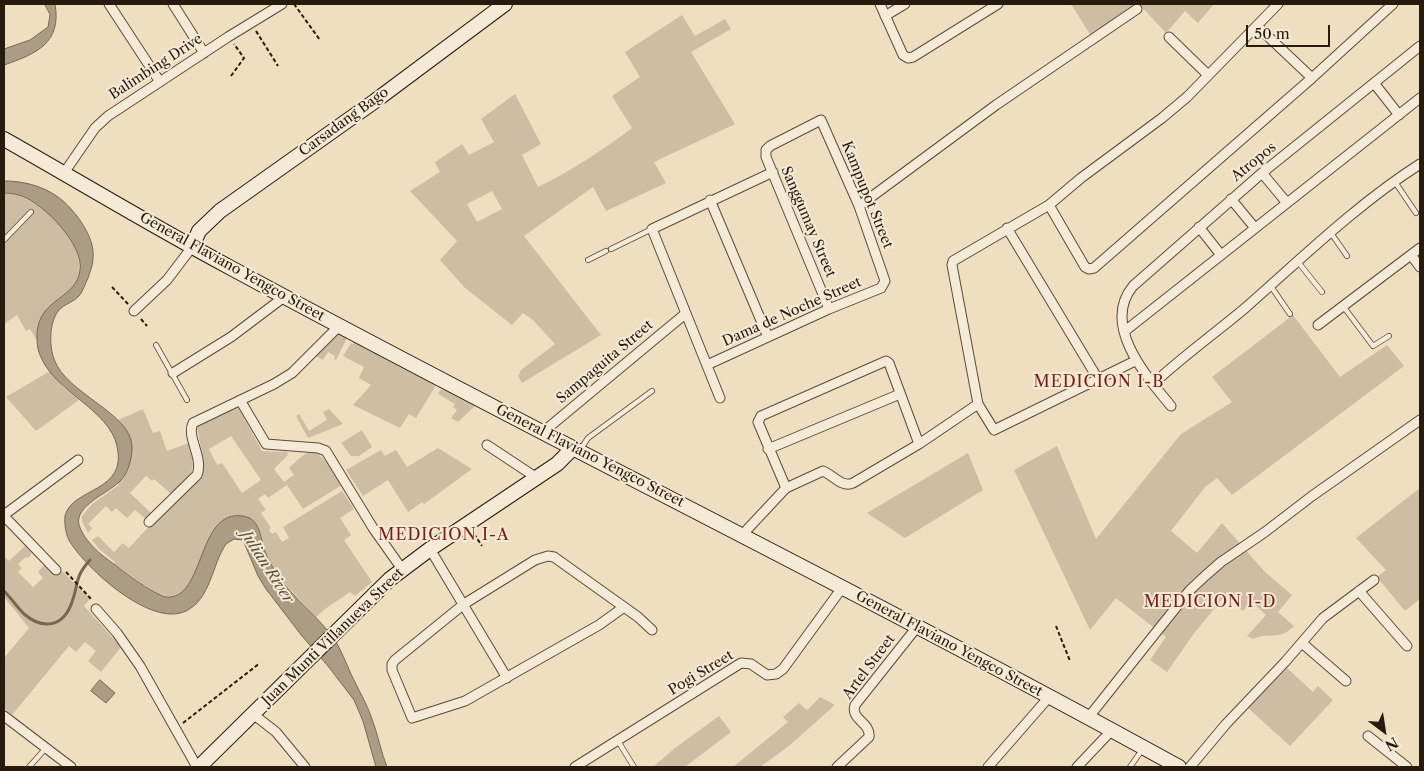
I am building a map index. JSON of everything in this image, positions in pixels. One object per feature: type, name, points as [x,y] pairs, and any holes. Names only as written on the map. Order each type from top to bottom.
[{"type":"main road","name":"Carsadang Bago","points":[[192,247],[199,231],[220,211],[376,100],[505,4]]},
{"type":"main road","name":"General Flaviano Yengco Street","points":[[4,139],[192,247],[543,432],[742,534],[1179,767]]},
{"type":"main road","name":"Juan Munti Villanueva Street","points":[[198,767],[313,653],[402,569],[537,478],[576,449]]},
{"type":"street","points":[[109,4],[160,82]]},
{"type":"street","points":[[173,4],[204,53]]},
{"type":"street","name":"Balimbing Drive","points":[[64,173],[103,119],[282,4]]},
{"type":"street","points":[[880,4],[904,55],[908,58],[998,4]]},
{"type":"street","points":[[885,16],[905,4]]},
{"type":"street","points":[[1135,361],[994,430],[978,404],[952,265],[956,258],[1049,205],[1081,178],[1168,113],[1187,97],[1278,4]]},
{"type":"street","points":[[1049,205],[1085,268],[1094,268],[1312,78],[1393,4]]},
{"type":"street","points":[[859,206],[996,105],[1136,9]]},
{"type":"street","points":[[1256,26],[1312,78]]},
{"type":"street","points":[[1169,37],[1208,75]]},
{"type":"street","name":"Atropos","points":[[1125,331],[1121,313],[1127,294],[1133,286],[1262,173],[1420,46]]},
{"type":"street","points":[[1374,83],[1399,115]]},
{"type":"street","points":[[1171,406],[1135,361],[1125,331],[1420,98]]},
{"type":"street","name":"Kampupot Street","points":[[821,120],[859,206],[885,281]]},
{"type":"street","name":"Sanggumay Street","points":[[821,120],[770,146],[766,150],[766,157],[829,308]]},
{"type":"street","points":[[1153,384],[1183,356],[1243,309],[1331,233],[1420,164]]},
{"type":"street","points":[[720,398],[652,229],[710,200],[773,172]]},
{"type":"street","points":[[1262,173],[1286,204]]},
{"type":"street","points":[[1231,199],[1255,228]]},
{"type":"street","points":[[710,200],[768,337]]},
{"type":"street","points":[[1199,227],[1221,255]]},
{"type":"street","points":[[1007,228],[1098,379]]},
{"type":"street","points":[[134,311],[167,280],[192,247]]},
{"type":"street","points":[[1318,325],[1420,248]]},
{"type":"street","points":[[1411,255],[1420,267]]},
{"type":"street","name":"Dama de Noche Street","points":[[707,365],[829,308],[881,288],[885,281]]},
{"type":"street","points":[[173,373],[231,337],[284,296]]},
{"type":"street","name":"Sampaguita Street","points":[[543,432],[685,314]]},
{"type":"street","points":[[149,522],[197,475],[199,466],[191,430],[195,421],[292,373],[340,325]]},
{"type":"street","points":[[786,488],[758,422],[761,416],[886,361],[890,363],[919,444]]},
{"type":"street","points":[[768,449],[900,394]]},
{"type":"street","points":[[240,400],[266,444],[318,448],[323,449],[327,453],[402,569]]},
{"type":"street","points":[[742,534],[786,488],[823,471],[848,485],[919,444],[978,404]]},
{"type":"street","points":[[1088,718],[1204,576],[1221,562],[1266,532],[1312,496],[1420,420]]},
{"type":"street","points":[[487,444],[537,478]]},
{"type":"street","points":[[56,570],[4,515],[78,460]]},
{"type":"street","points":[[430,549],[507,678]]},
{"type":"street","points":[[624,607],[599,625],[465,701],[412,718],[392,670],[392,664],[464,604],[535,560],[548,556],[554,557],[624,607],[638,617],[652,630]]},
{"type":"street","points":[[1190,767],[1226,724],[1323,618],[1374,580]]},
{"type":"street","name":"Pogi Street","points":[[575,767],[742,663],[751,664],[767,675],[776,674],[783,669],[795,654],[842,588]]},
{"type":"street","points":[[1359,591],[1407,646]]},
{"type":"street","points":[[96,609],[117,633],[140,666],[175,730],[198,767]]},
{"type":"street","name":"Artel Street","points":[[836,767],[869,737],[867,726],[854,715],[853,710],[855,706],[917,627]]},
{"type":"street","points":[[1302,643],[1346,681]]},
{"type":"street","points":[[988,767],[1049,697]]},
{"type":"street","points":[[253,714],[276,732],[305,767]]},
{"type":"street","points":[[4,716],[70,767]]},
{"type":"street","points":[[1077,767],[1112,730]]},
{"type":"street","points":[[1368,736],[1407,767]]},
{"type":"lane","points":[[1395,182],[1416,213]]},
{"type":"lane","points":[[4,240],[31,212]]},
{"type":"lane","points":[[588,260],[652,229]]},
{"type":"lane","points":[[1331,233],[1347,256]]},
{"type":"lane","points":[[1298,261],[1322,292]]},
{"type":"lane","points":[[1270,285],[1290,314]]},
{"type":"lane","points":[[1343,306],[1373,346],[1389,336]]},
{"type":"lane","points":[[156,344],[187,400]]},
{"type":"lane","points":[[576,449],[629,406],[652,392]]},
{"type":"lane","points":[[618,741],[634,767]]},
{"type":"lane","points":[[29,767],[46,748]]},
{"type":"lane","points":[[1130,767],[1144,748]]},
{"type":"path","points":[[294,4],[320,40]]},
{"type":"path","points":[[250,23],[278,66]]},
{"type":"path","points":[[228,37],[244,58],[231,76]]},
{"type":"path","points":[[72,578],[92,598],[96,609]]},
{"type":"path","points":[[1056,626],[1070,661]]},
{"type":"path","points":[[175,730],[260,663]]},
{"type":"shaded area","points":[[1071,4],[1137,4],[1091,36]]},
{"type":"shaded area","points":[[1139,4],[1214,4],[1198,23],[1185,11],[1166,33]]},
{"type":"shaded area","points":[[682,15],[695,36],[725,19],[731,29],[691,52],[735,124],[654,162],[666,183],[606,211],[593,187],[524,236],[601,335],[522,383],[518,376],[521,370],[555,344],[533,320],[523,313],[512,325],[464,287],[440,260],[457,241],[410,191],[440,172],[435,162],[462,144],[469,155],[494,142],[481,119],[515,94],[541,144],[522,155],[538,187],[586,160],[632,128],[612,96],[640,77],[625,52]],"holes":[[[492,191],[502,209],[477,222],[467,204]]]},
{"type":"shaded area","points":[[4,193],[26,198],[45,210],[68,236],[79,262],[77,280],[66,294],[50,305],[39,327],[37,341],[30,329],[26,331],[17,315],[4,324]]},
{"type":"shaded area","points":[[1293,315],[1340,377],[1387,345],[1404,366],[1232,495],[1217,478],[1205,487],[1171,531],[1197,553],[1222,523],[1265,572],[1292,595],[1278,612],[1294,626],[1283,634],[1253,639],[1247,636],[1266,615],[1252,602],[1243,611],[1224,597],[1195,632],[1167,672],[1150,660],[1166,637],[1116,598],[1090,630],[1014,470],[1057,446],[1096,539],[1181,434],[1232,402],[1212,377]]},
{"type":"shaded area","points":[[338,333],[347,338],[336,360],[334,359],[335,356],[328,352],[323,360],[316,356]]},
{"type":"shaded area","points":[[354,342],[433,383],[435,387],[416,418],[409,414],[400,428],[353,405],[371,385],[359,378],[364,367],[343,356],[351,343],[353,344]]},
{"type":"shaded area","points":[[50,371],[63,387],[79,400],[36,431],[6,397]]},
{"type":"shaded area","points":[[444,389],[476,405],[458,422],[451,418],[457,410],[453,407],[455,404],[438,394],[440,390]]},
{"type":"shaded area","points":[[235,407],[239,409],[262,451],[287,452],[288,455],[274,469],[284,482],[294,475],[289,468],[303,456],[313,453],[323,458],[342,485],[303,509],[287,485],[268,498],[265,494],[258,499],[266,510],[261,513],[271,528],[269,530],[272,534],[276,532],[282,542],[289,538],[283,527],[342,491],[354,509],[340,518],[351,535],[344,540],[372,582],[355,596],[350,592],[316,617],[277,575],[264,549],[261,534],[244,516],[225,521],[214,530],[193,577],[187,587],[179,593],[169,596],[158,594],[114,564],[115,562],[99,549],[92,540],[98,536],[114,552],[123,543],[129,548],[165,509],[193,485],[202,475],[203,460],[197,426]],"holes":[[[231,436],[261,480],[242,493],[222,463],[217,465],[209,449]]]},
{"type":"shaded area","points":[[143,409],[153,433],[160,431],[167,451],[189,443],[192,467],[189,477],[171,494],[154,479],[152,481],[146,476],[130,493],[151,513],[146,519],[135,510],[127,518],[116,508],[112,512],[106,506],[88,524],[92,528],[88,533],[82,521],[82,516],[92,504],[119,485],[118,483],[128,469],[130,460],[129,443],[127,434],[118,420]]},
{"type":"shaded area","points":[[329,409],[343,424],[308,438],[296,416],[299,414],[309,431],[327,420],[323,412]]},
{"type":"shaded area","points":[[362,430],[372,447],[359,456],[351,456],[341,443]]},
{"type":"shaded area","points":[[438,448],[472,469],[424,504],[422,502],[408,512],[388,480],[363,496],[346,470],[381,450],[385,456],[396,450],[407,467]]},
{"type":"shaded area","points":[[968,453],[983,490],[905,538],[867,513]]},
{"type":"shaded area","points":[[1420,488],[1420,599],[1405,611],[1377,577],[1386,570],[1356,538]]},
{"type":"shaded area","points":[[25,546],[32,553],[18,564],[22,568],[18,572],[33,587],[43,578],[38,572],[44,565],[56,576],[62,571],[90,599],[84,606],[121,647],[101,672],[88,661],[96,651],[85,642],[76,652],[69,646],[12,715],[4,708],[4,658],[29,628],[4,597],[4,556],[9,561]]},
{"type":"shaded area","points":[[1287,668],[1313,692],[1318,686],[1333,700],[1290,746],[1248,708]]},
{"type":"shaded area","points":[[820,697],[835,705],[789,746],[760,767],[733,767],[788,722],[783,717],[799,703],[807,710]]},
{"type":"shaded area","points":[[719,716],[731,732],[685,767],[653,767],[675,748]]},
{"type":"water","points":[[45,4],[55,4],[56,17],[50,38],[36,51],[4,65],[4,49],[30,40],[48,27],[50,15]]},
{"type":"water","name":"Julian River","points":[[4,181],[32,185],[57,196],[79,219],[92,245],[92,263],[83,290],[77,298],[59,310],[53,321],[51,334],[52,353],[61,371],[71,383],[110,413],[121,424],[129,435],[132,447],[130,464],[124,477],[116,485],[87,505],[82,511],[79,525],[84,535],[94,548],[107,559],[145,586],[166,597],[179,594],[188,585],[217,526],[228,518],[243,516],[253,521],[257,525],[270,563],[283,583],[322,624],[338,646],[370,713],[387,767],[376,767],[363,721],[354,700],[266,589],[258,576],[243,540],[234,539],[226,544],[201,598],[186,611],[172,614],[156,611],[138,604],[121,593],[90,567],[70,542],[67,536],[65,516],[78,499],[98,488],[114,473],[118,461],[117,446],[112,433],[104,421],[57,380],[47,368],[38,350],[37,333],[44,312],[65,294],[77,280],[80,260],[76,249],[61,227],[41,207],[22,196],[4,193]]},
{"type":"water","points":[[100,680],[115,693],[106,703],[91,691]]},
{"type":"waterway","points":[[4,591],[24,614],[31,619],[46,624],[59,621],[68,610],[79,576],[90,560]]},
{"type":"district","name":"MEDICION I-B","points":[[1099,382]]},
{"type":"district","name":"MEDICION I-A","points":[[444,535]]},
{"type":"district","name":"MEDICION I-D","points":[[1210,602]]}]
